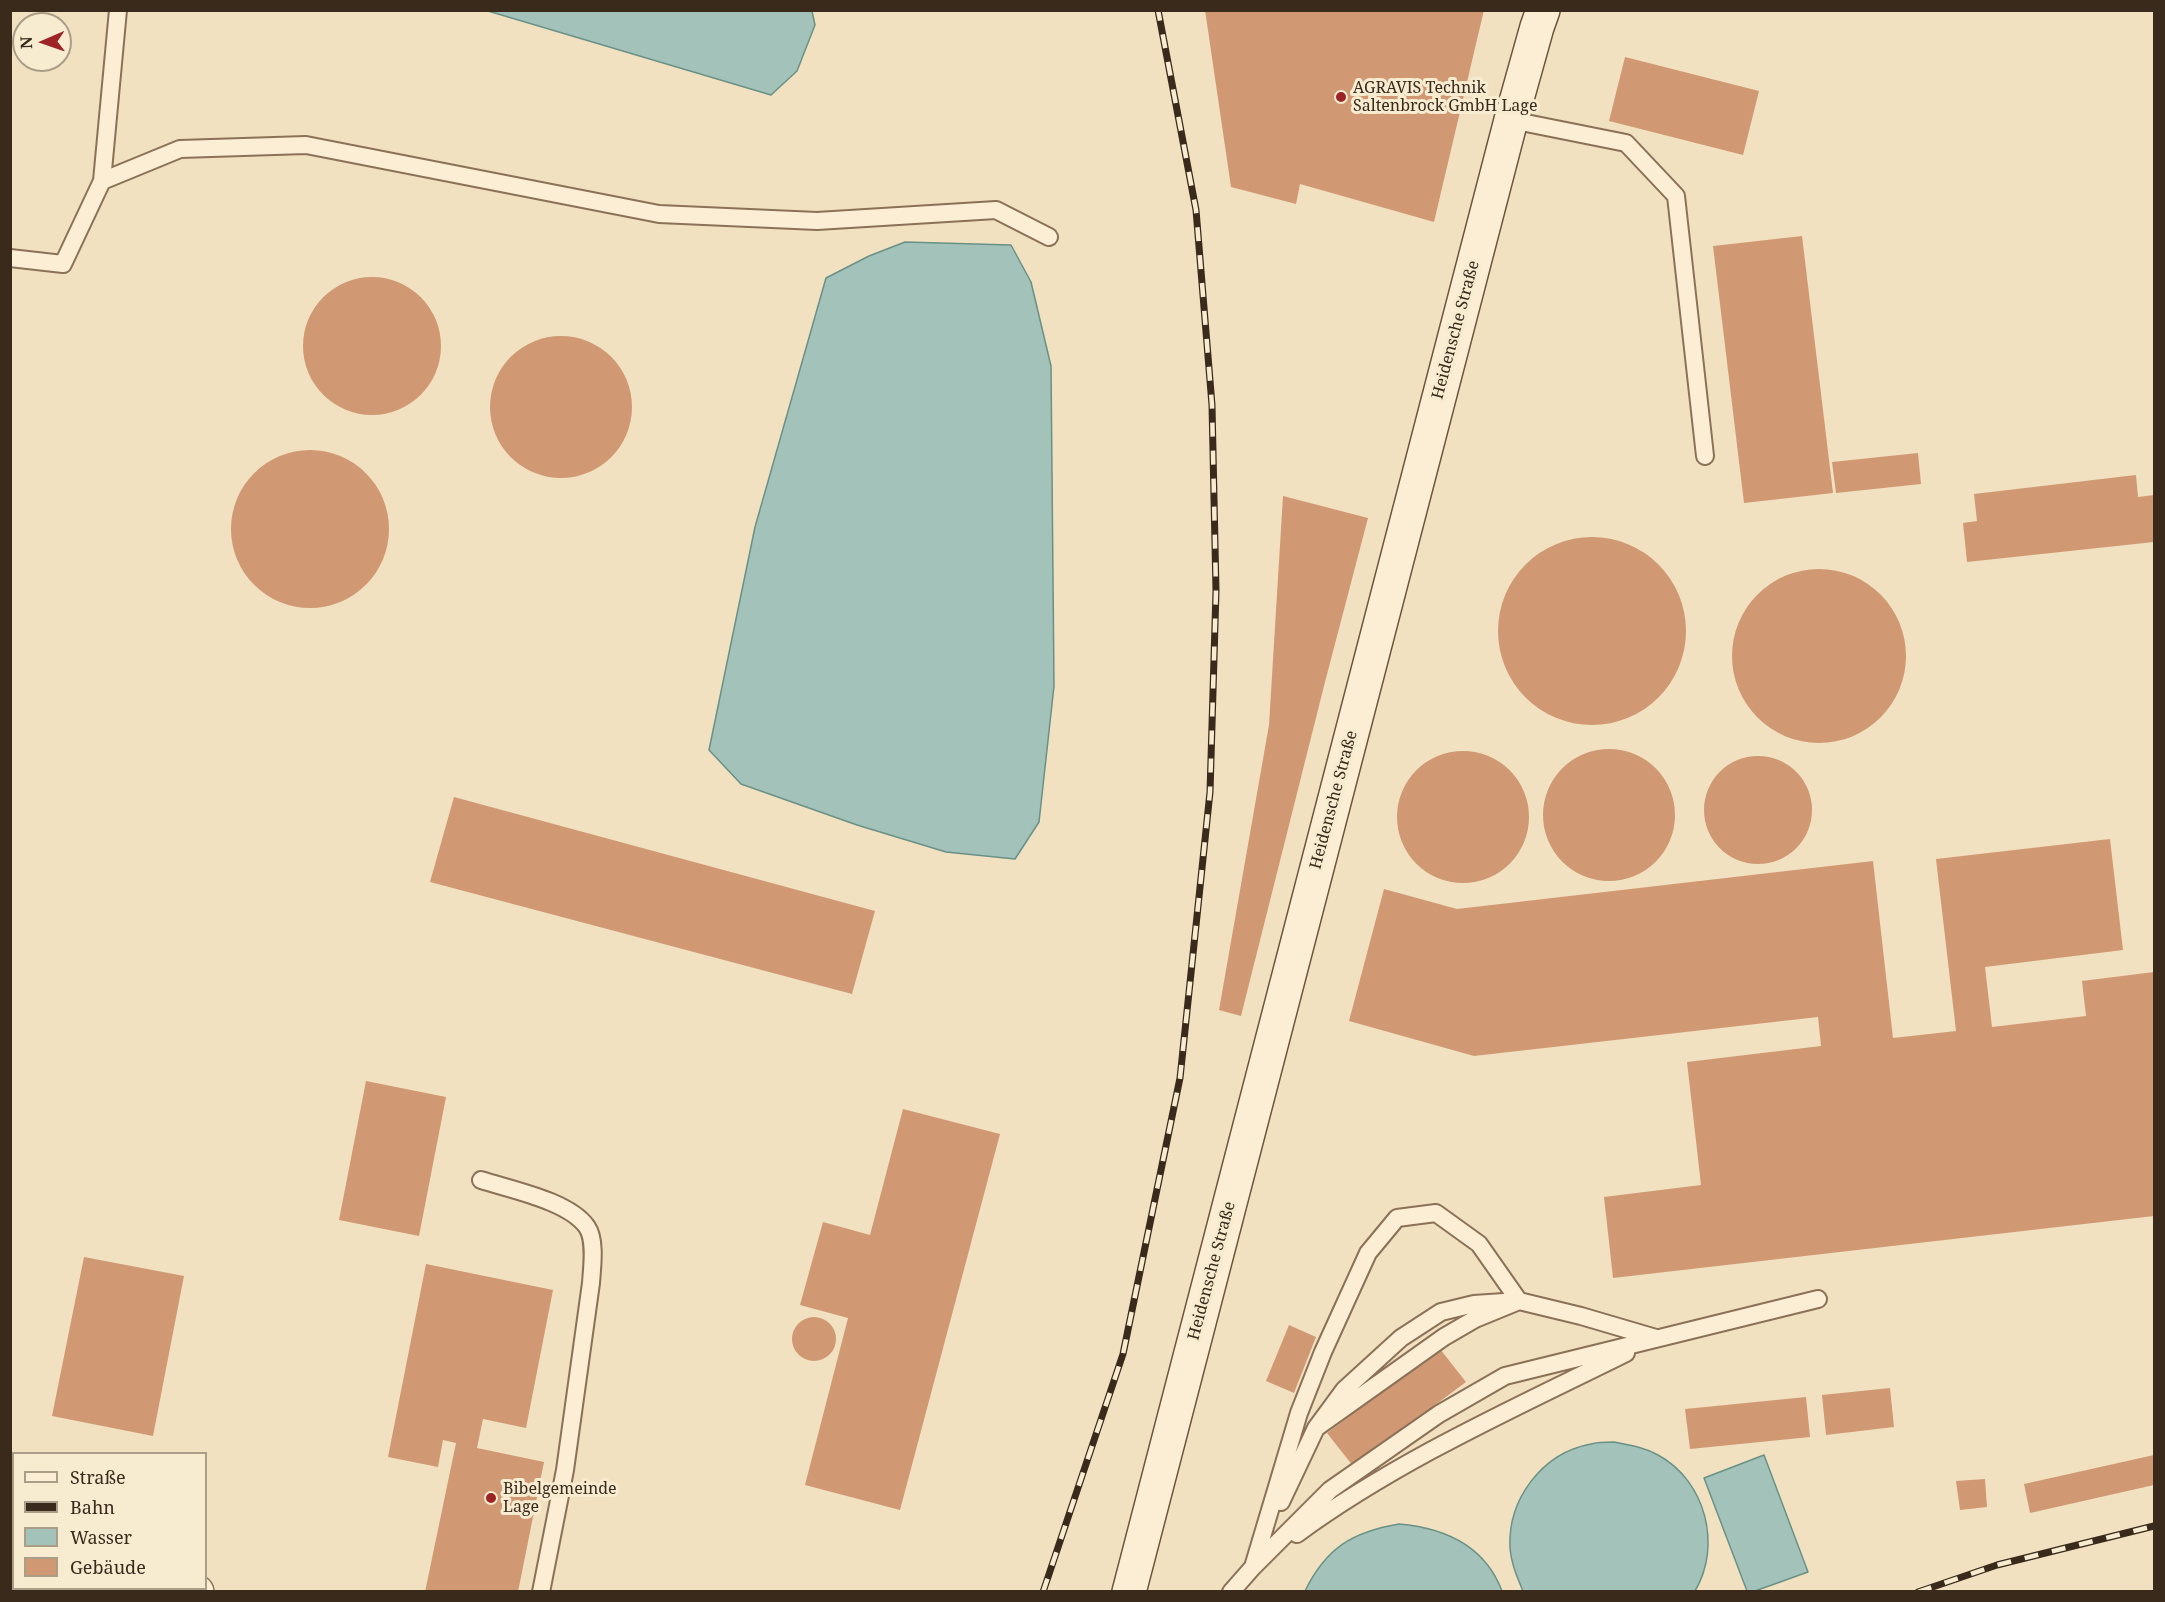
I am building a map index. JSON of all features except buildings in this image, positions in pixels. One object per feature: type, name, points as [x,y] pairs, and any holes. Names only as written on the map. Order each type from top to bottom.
[{"type":"main road","name":"Heidensche Straße","points":[[1129,1592],[1511,120],[1543,10]]},
{"type":"lane","points":[[10,258],[63,264],[102,181],[118,10]]},
{"type":"lane","points":[[1511,120],[1626,143],[1676,196],[1705,456]]},
{"type":"lane","points":[[102,181],[180,149],[306,145],[659,214],[817,221],[996,210],[1049,237]]},
{"type":"lane","points":[[481,1180],[565,1207],[588,1228],[593,1252],[591,1283],[565,1470],[541,1592]]},
{"type":"lane","points":[[1253,1567],[1299,1413],[1323,1352],[1368,1253],[1397,1218],[1436,1213],[1479,1244],[1519,1301]]},
{"type":"lane","points":[[1231,1592],[1330,1490],[1439,1414],[1505,1376],[1818,1299]]},
{"type":"lane","points":[[1253,1567],[1316,1428],[1344,1390],[1401,1338],[1441,1312],[1474,1304],[1519,1301],[1657,1338]]},
{"type":"lane","points":[[1316,1428],[1444,1337],[1475,1319],[1519,1301]]},
{"type":"lane","points":[[1253,1567],[1326,1513],[1468,1432],[1657,1338]]},
{"type":"water","points":[[488,11],[812,11],[815,25],[797,71],[771,95]]},
{"type":"water","points":[[905,242],[1011,245],[1031,282],[1051,366],[1054,686],[1039,822],[1015,859],[946,852],[857,825],[741,784],[709,750],[755,527],[826,278],[869,256]]},
{"type":"water","points":[[1599,1442],[1614,1442],[1642,1448],[1658,1455],[1674,1466],[1688,1481],[1698,1498],[1705,1516],[1708,1535],[1703,1573],[1695,1591],[1523,1591],[1513,1564],[1510,1547],[1511,1529],[1515,1512],[1531,1481],[1557,1457],[1573,1449]]},
{"type":"water","points":[[1764,1455],[1808,1572],[1755,1591],[1747,1591],[1704,1478]]},
{"type":"water","points":[[1399,1524],[1432,1530],[1461,1542],[1485,1562],[1495,1575],[1502,1591],[1305,1591],[1322,1564],[1342,1544],[1367,1532]]},
{"type":"railway","points":[[1043,1592],[1123,1354],[1180,1078],[1210,792],[1216,591],[1212,405],[1196,210],[1158,10]]},
{"type":"railway","points":[[1918,1592],[1997,1565],[2154,1526]]},
{"type":"place","name":"AGRAVIS Technik Saltenbrock GmbH Lage","points":[[1341,97]]},
{"type":"place","name":"Bibelgemeinde Lage","points":[[491,1498]]}]
